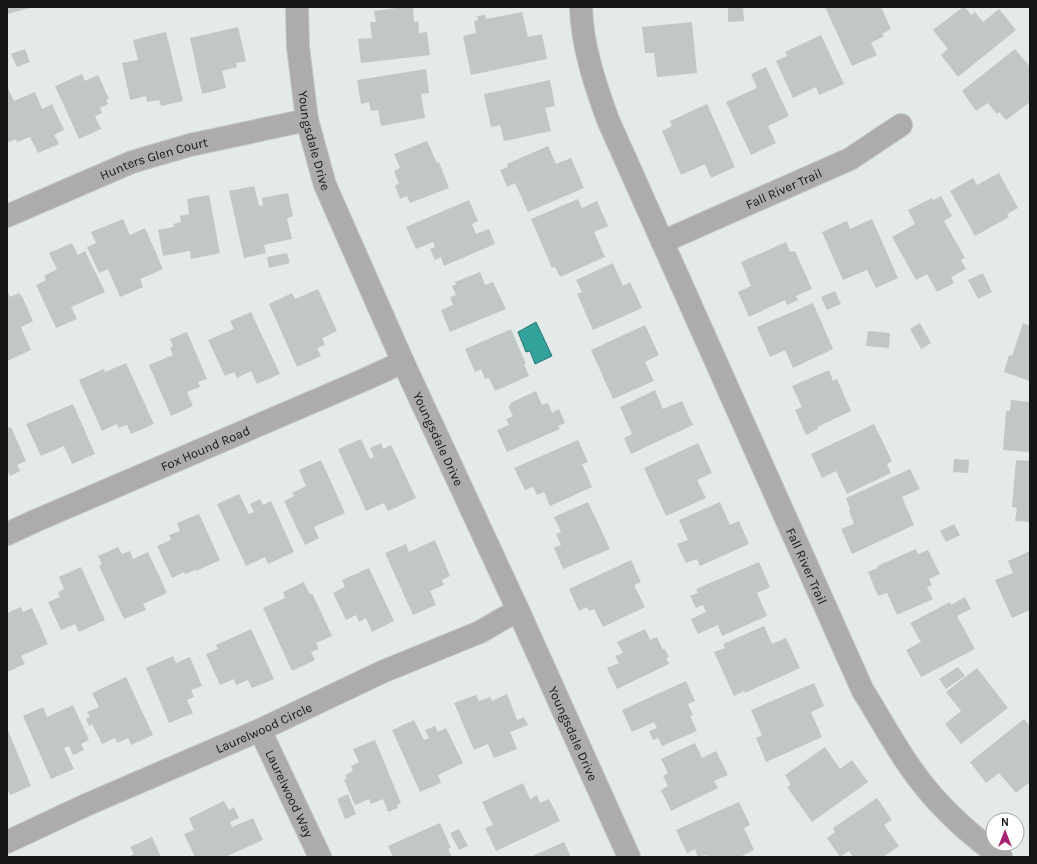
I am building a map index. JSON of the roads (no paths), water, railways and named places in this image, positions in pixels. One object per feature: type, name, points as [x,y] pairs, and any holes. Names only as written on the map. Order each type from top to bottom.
[{"type":"street","name":"Youngsdale Drive","points":[[298,7],[298,47],[307,120],[325,185],[403,362],[518,610],[629,857]]},
{"type":"street","name":"Fall River Trail","points":[[581,7],[581,23],[592,74],[608,120],[863,691],[909,767],[942,808],[988,848],[1001,857]]},
{"type":"street","name":"Hunters Glen Court","points":[[7,216],[132,162],[190,145],[307,120]]},
{"type":"street","name":"Fall River Trail","points":[[662,242],[850,159],[901,125]]},
{"type":"street","name":"Fox Hound Road","points":[[7,534],[403,362]]},
{"type":"street","name":"Laurelwood Circle","points":[[7,842],[86,805],[260,730],[382,672],[480,632],[518,610]]},
{"type":"street","name":"Laurelwood Way","points":[[260,730],[320,857]]},
{"type":"water","points":[[536,322],[552,356],[535,364],[530,351],[526,352],[518,332]]}]
